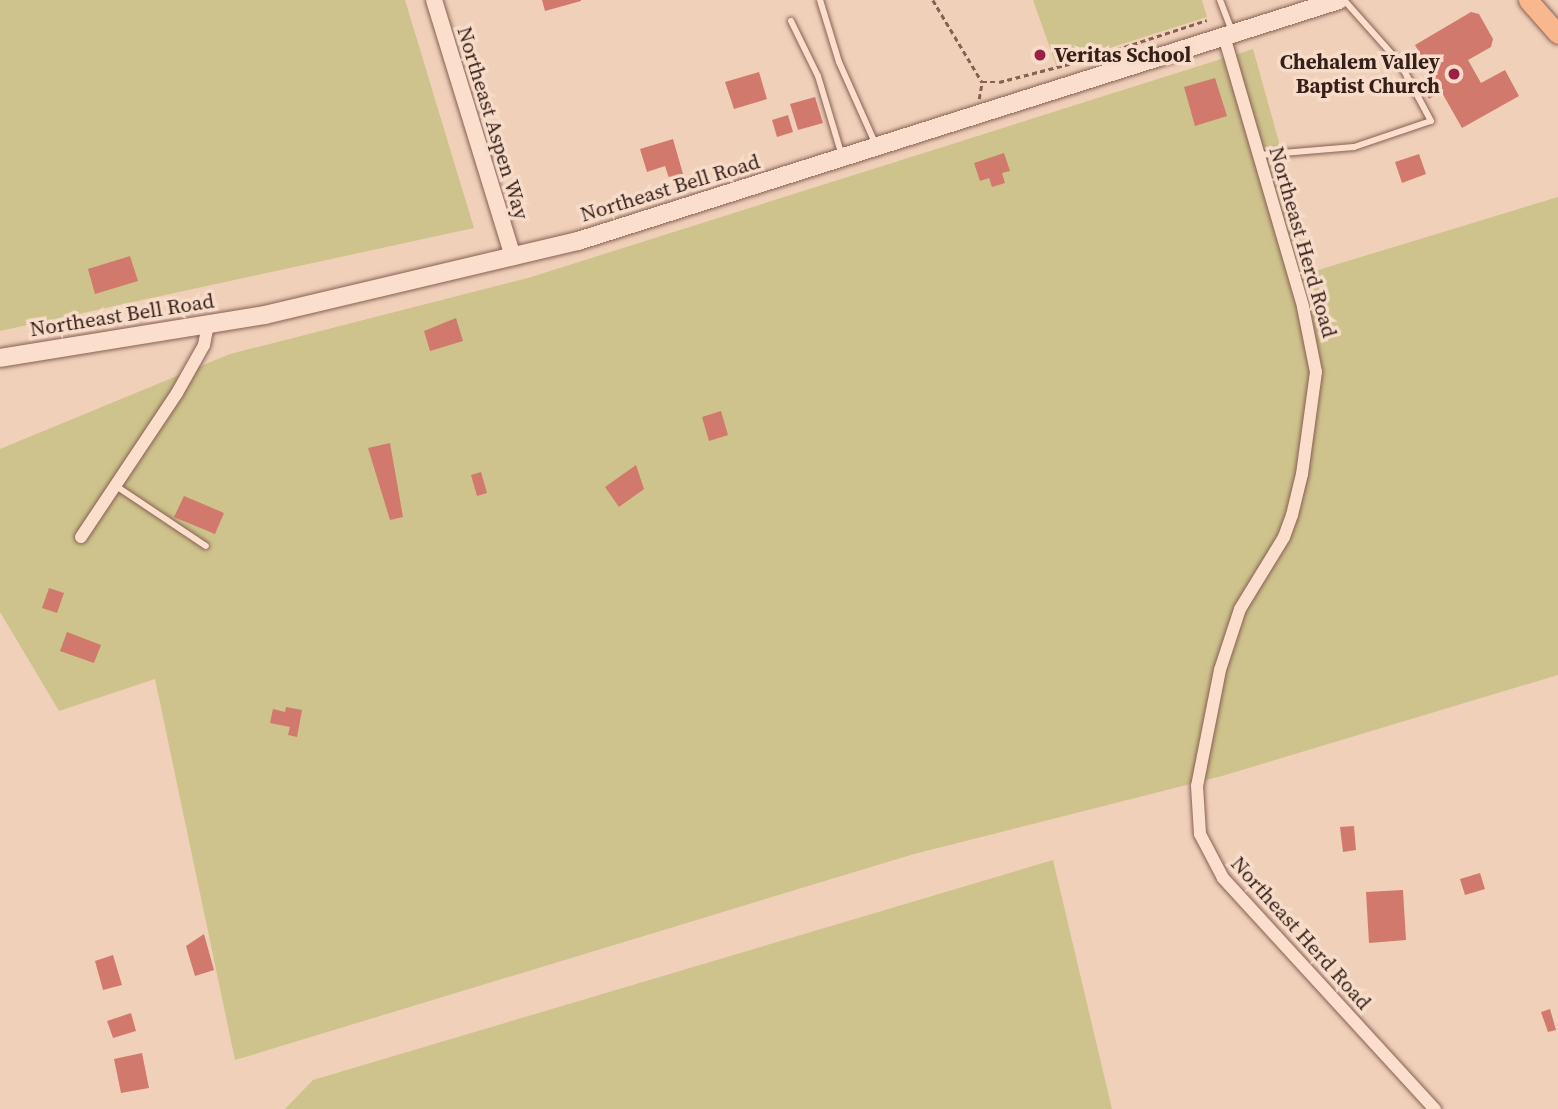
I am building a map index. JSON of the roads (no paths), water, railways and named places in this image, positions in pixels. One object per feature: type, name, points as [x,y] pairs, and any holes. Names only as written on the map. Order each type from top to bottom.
[{"type":"main road","name":"Northeast Bell Road","points":[[0,358],[208,325],[513,257],[638,223],[1339,0]]},
{"type":"main road","points":[[1528,0],[1558,34]]},
{"type":"street","name":"Northeast Aspen Way","points":[[434,0],[513,257]]},
{"type":"street","name":"Northeast Herd Road","points":[[1228,34],[1259,155],[1306,316],[1316,372],[1302,474],[1292,515],[1284,537],[1240,609],[1220,670],[1197,786],[1200,834],[1223,878],[1434,1109]]},
{"type":"street","points":[[80,537],[116,486],[204,345],[208,325]]},
{"type":"lane","points":[[820,0],[839,62],[876,147]]},
{"type":"lane","points":[[1220,0],[1228,34]]},
{"type":"lane","points":[[1259,155],[1354,147],[1431,121],[1400,64],[1344,0]]},
{"type":"lane","points":[[791,21],[818,75],[842,158]]},
{"type":"lane","points":[[116,486],[206,546]]},
{"type":"place","name":"Veritas School","points":[[1040,55]]},
{"type":"place","name":"Chehalem Valley Baptist Church","points":[[1454,74]]}]
